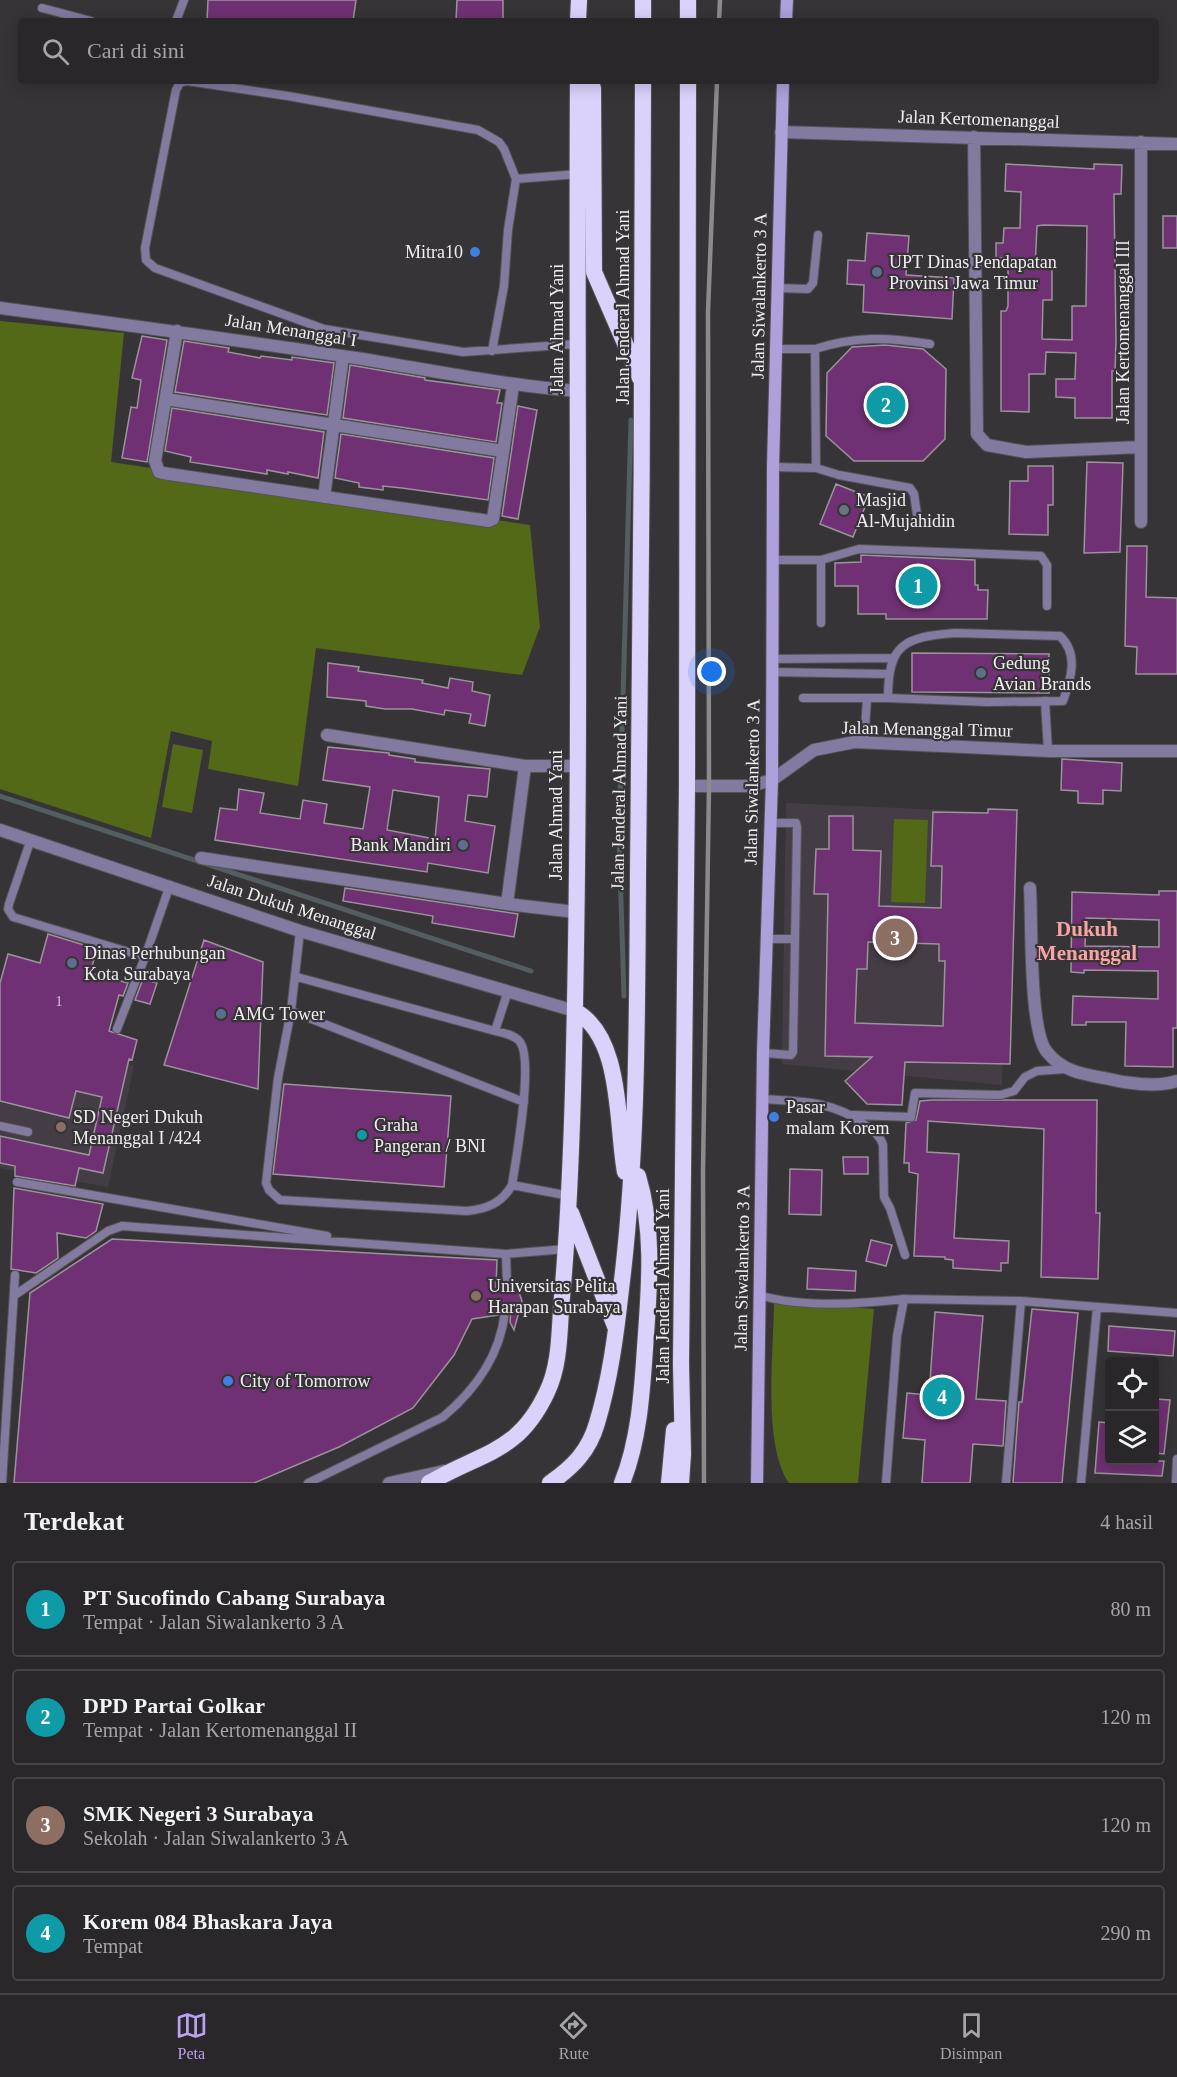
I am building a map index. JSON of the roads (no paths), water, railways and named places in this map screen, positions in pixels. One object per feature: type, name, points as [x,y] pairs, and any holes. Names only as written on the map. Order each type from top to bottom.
[{"type":"highway","points":[[578,18],[579,0]]},
{"type":"highway","points":[[643,0],[643,18]]},
{"type":"highway","points":[[688,0],[688,18]]},
{"type":"highway","name":"Jalan Ahmad Yani","points":[[429,1483],[454,1468],[507,1446],[533,1419],[549,1388],[556,1360],[570,1203],[575,1011],[578,84]]},
{"type":"highway","points":[[590,84],[593,88],[594,272],[643,384]]},
{"type":"highway","name":"Jalan Jenderal Ahmad Yani","points":[[550,1483],[570,1469],[588,1448],[597,1423],[616,1329],[631,1209],[643,384],[643,84]]},
{"type":"highway","name":"Jalan Jenderal Ahmad Yani","points":[[681,1483],[687,786],[688,84]]},
{"type":"highway","points":[[575,1011],[593,1025],[606,1048],[612,1074],[631,1209]]},
{"type":"highway","points":[[622,1483],[633,1451],[639,1418],[651,1269],[643,1193],[633,1160]]},
{"type":"highway","points":[[570,1203],[616,1329]]},
{"type":"highway","points":[[669,1483],[681,1364]]},
{"type":"main road","points":[[786,18],[787,0]]},
{"type":"main road","name":"Jalan Siwalankerto 3 A","points":[[758,1483],[763,1053],[772,780],[773,467],[783,84]]},
{"type":"street","name":"Jalan Kertomenanggal","points":[[781,132],[1177,144]]},
{"type":"street","points":[[974,137],[977,434],[987,445],[1026,452],[1141,447]]},
{"type":"street","name":"Jalan Kertomenanggal III","points":[[1140,522],[1141,142]]},
{"type":"street","name":"Jalan Menanggal I","points":[[0,308],[343,356],[513,386],[576,391]]},
{"type":"street","points":[[177,331],[155,461],[159,472],[489,521],[493,519],[513,386]]},
{"type":"street","points":[[324,497],[343,356]]},
{"type":"street","points":[[166,399],[504,451]]},
{"type":"street","points":[[327,735],[525,766],[576,766]]},
{"type":"street","name":"Jalan Menanggal Timur","points":[[687,786],[750,786],[772,780],[814,750],[864,743],[1048,751],[1177,751]]},
{"type":"street","points":[[507,904],[525,766]]},
{"type":"street","name":"Jalan Dukuh Menanggal","points":[[0,830],[170,885],[300,931],[575,1011]]},
{"type":"street","points":[[201,858],[575,912]]},
{"type":"street","points":[[1030,888],[1038,1031],[1045,1050],[1067,1069],[1110,1080],[1153,1083],[1177,1081]]},
{"type":"street","points":[[389,1483],[454,1468]]},
{"type":"lane","points":[[177,18],[184,0]]},
{"type":"lane","points":[[42,8],[80,18]]},
{"type":"lane","points":[[179,84],[176,90],[145,248],[146,260],[155,268],[324,328],[464,352],[576,344]]},
{"type":"lane","points":[[206,84],[478,130],[499,142],[516,179],[508,230],[504,286],[492,351]]},
{"type":"lane","points":[[516,179],[578,174]]},
{"type":"lane","points":[[777,288],[808,289],[813,283],[818,235]]},
{"type":"lane","points":[[776,349],[815,349],[852,339],[894,338],[930,344]]},
{"type":"lane","points":[[815,349],[816,468]]},
{"type":"lane","points":[[773,467],[816,468],[838,475],[909,488],[914,494],[918,521]]},
{"type":"lane","points":[[772,560],[820,560],[858,549],[1041,555],[1047,565],[1047,606]]},
{"type":"lane","points":[[820,560],[820,623]]},
{"type":"lane","points":[[803,698],[888,698],[988,702],[1063,701],[1072,677],[1071,655],[1067,643],[1060,636],[955,633],[928,635],[909,641],[892,658],[888,674],[888,698]]},
{"type":"lane","points":[[771,659],[892,658]]},
{"type":"lane","points":[[771,672],[888,674]]},
{"type":"lane","points":[[864,743],[867,699]]},
{"type":"lane","points":[[1046,701],[1048,751]]},
{"type":"lane","points":[[763,1053],[791,1055],[793,1052],[797,827],[796,823],[771,823]]},
{"type":"lane","points":[[31,839],[9,904],[8,909],[13,917],[145,957]]},
{"type":"lane","points":[[117,1029],[170,885]]},
{"type":"lane","points":[[297,977],[516,1037],[522,1043],[524,1102],[512,1185],[507,1194],[484,1209],[467,1211],[280,1200],[273,1195],[266,1183],[278,1078],[297,977],[300,931]]},
{"type":"lane","points":[[767,939],[794,939]]},
{"type":"lane","points":[[495,1031],[508,991]]},
{"type":"lane","points":[[291,1011],[524,1102]]},
{"type":"lane","points":[[763,1099],[811,1102],[852,1115],[911,1117],[915,1093],[1000,1095],[1014,1091],[1025,1077],[1037,1071],[1067,1069]]},
{"type":"lane","points":[[852,1115],[880,1138],[883,1145],[884,1197],[890,1208],[905,1255]]},
{"type":"lane","points":[[0,1126],[28,1132]]},
{"type":"lane","points":[[17,1182],[372,1244]]},
{"type":"lane","points":[[512,1185],[570,1203]]},
{"type":"lane","points":[[15,1295],[108,1231],[122,1226],[506,1254],[566,1249]]},
{"type":"lane","points":[[506,1254],[507,1285]]},
{"type":"lane","points":[[2,1483],[15,1275]]},
{"type":"lane","points":[[759,1295],[775,1300],[870,1303],[904,1299],[1021,1301],[1177,1313]]},
{"type":"lane","points":[[886,1483],[897,1336],[904,1299]]},
{"type":"lane","points":[[1006,1483],[1021,1301]]},
{"type":"lane","points":[[1081,1483],[1097,1307]]},
{"type":"lane","points":[[308,1483],[443,1417],[462,1401],[487,1368],[504,1333],[505,1312]]},
{"type":"lane","points":[[1176,1483],[1177,1459]]},
{"type":"waterway","points":[[624,996],[619,836],[631,420]]},
{"type":"waterway","points":[[0,796],[531,971]]},
{"type":"railway","points":[[719,18],[720,0]]},
{"type":"railway","points":[[704,1483],[703,1171],[709,787],[708,312],[717,84]]},
{"type":"place","name":"Mitra10","points":[[475,252]]},
{"type":"place","name":"UPT Dinas Pendapatan Provinsi Jawa Timur","points":[[877,272]]},
{"type":"place","name":"DPD Partai Golkar","points":[[886,405]]},
{"type":"place","name":"Masjid Al-Mujahidin","points":[[844,510]]},
{"type":"place","name":"PT Sucofindo Cabang Surabaya","points":[[918,586]]},
{"type":"place","name":"Gedung Avian Brands","points":[[981,673]]},
{"type":"place","name":"Bank Mandiri","points":[[463,845]]},
{"type":"place","name":"SMK Negeri 3 Surabaya","points":[[895,938]]},
{"type":"place","name":"Dinas Perhubungan Kota Surabaya","points":[[72,963]]},
{"type":"place","name":"AMG Tower","points":[[221,1014]]},
{"type":"place","name":"Pasar malam Korem","points":[[774,1117]]},
{"type":"place","name":"SD Negeri Dukuh Menanggal I /424","points":[[61,1127]]},
{"type":"place","name":"Graha Pangeran / BNI","points":[[362,1135]]},
{"type":"place","name":"Universitas Pelita Harapan Surabaya","points":[[476,1296]]},
{"type":"place","name":"City of Tomorrow","points":[[228,1381]]},
{"type":"place","name":"Korem 084 Bhaskara Jaya","points":[[942,1397]]},
{"type":"district","name":"Dukuh Menanggal","points":[[1087,941]]}]
